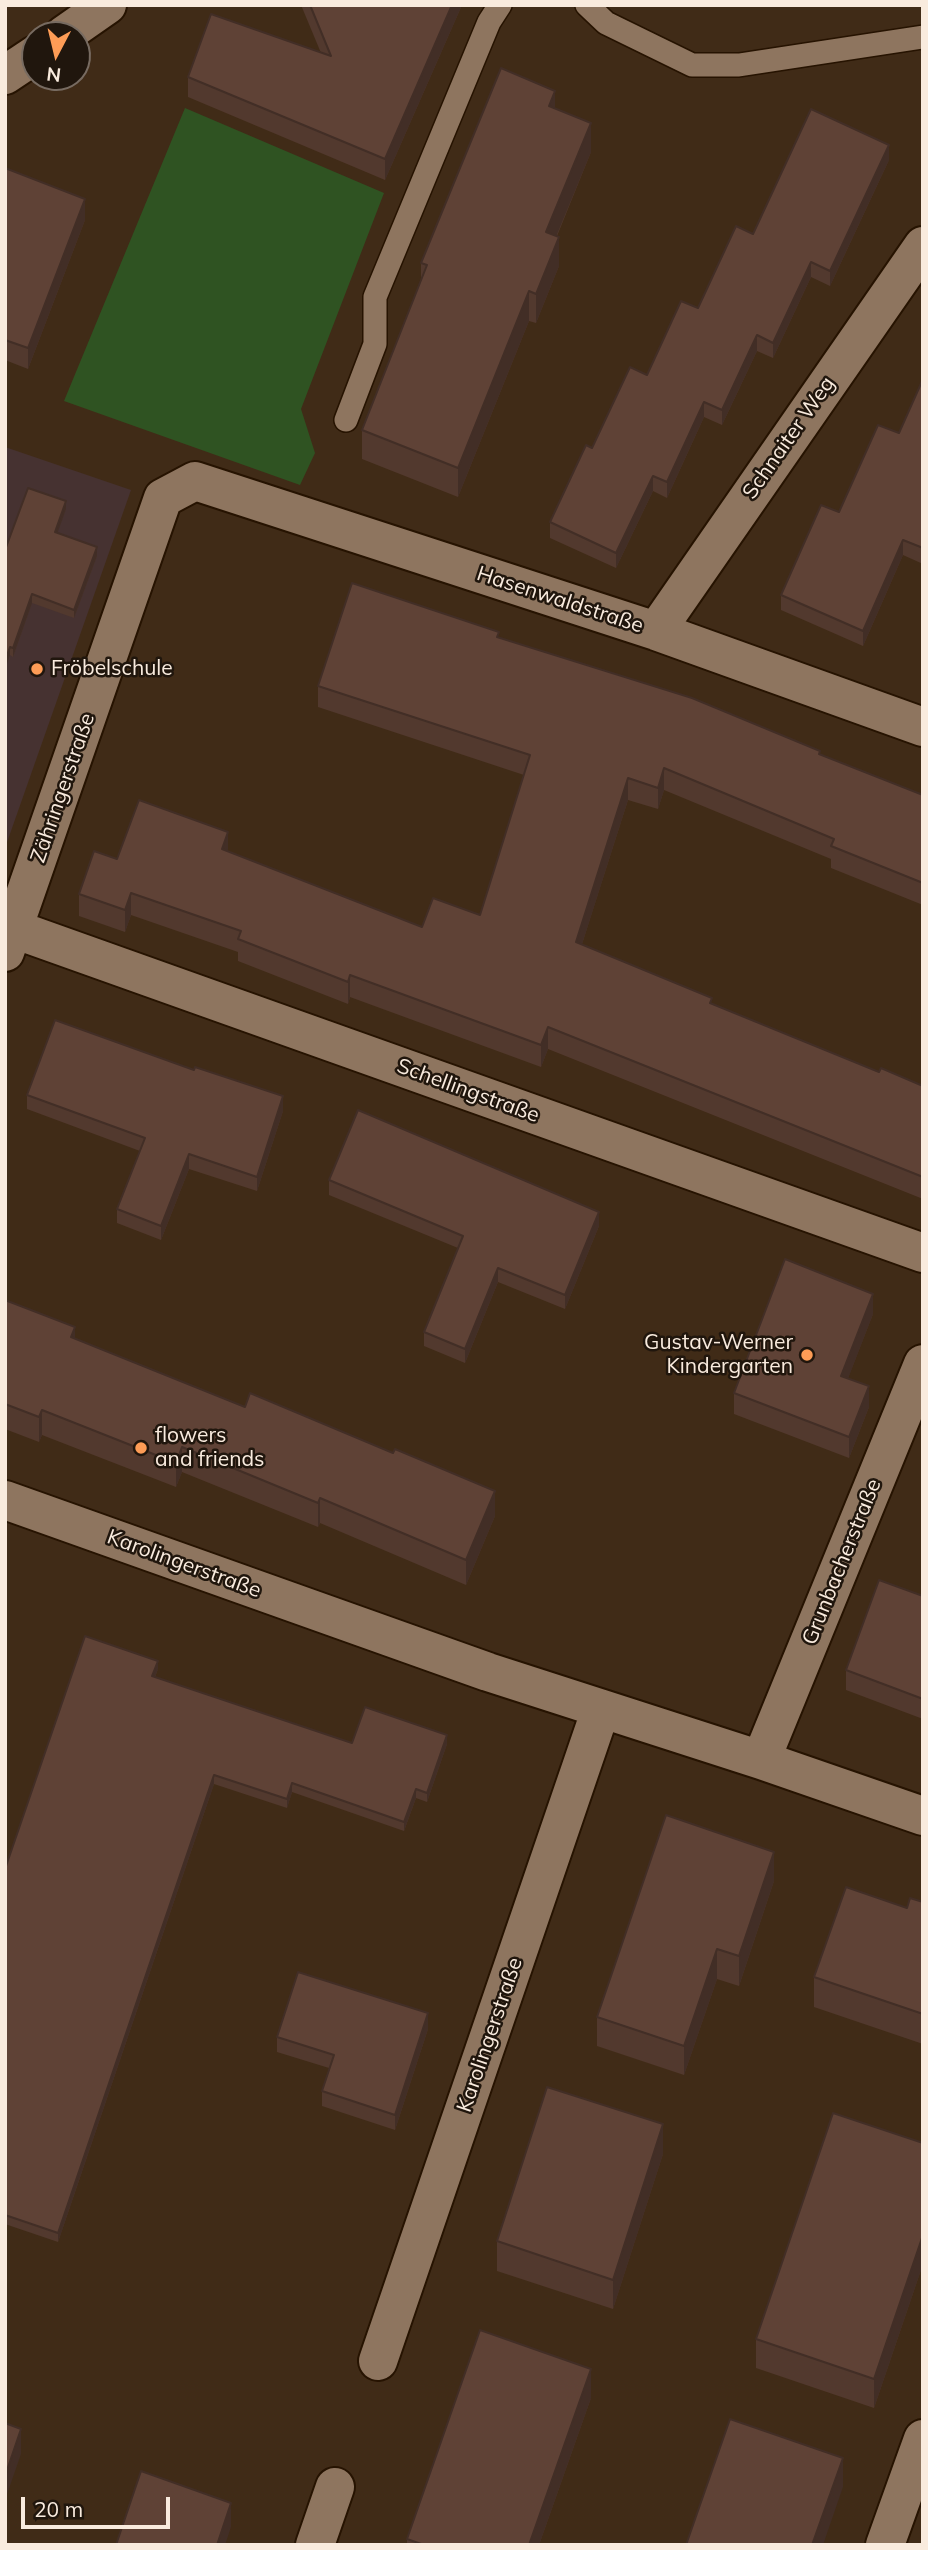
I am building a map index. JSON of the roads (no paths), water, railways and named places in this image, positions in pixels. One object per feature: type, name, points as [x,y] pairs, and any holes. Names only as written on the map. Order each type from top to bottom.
[{"type":"street","points":[[84,21],[107,5]]},
{"type":"street","points":[[5,75],[21,64]]},
{"type":"street","name":"Schnaiter Weg","points":[[656,631],[923,246]]},
{"type":"street","name":"Hasenwaldstraße","points":[[195,481],[656,631],[923,727]]},
{"type":"street","name":"Zähringerstraße","points":[[9,941],[163,498],[195,481]]},
{"type":"street","name":"Schellingstraße","points":[[9,941],[923,1253]]},
{"type":"street","name":"Grunbacherstraße","points":[[761,1760],[923,1363]]},
{"type":"street","name":"Karolingerstraße","points":[[5,1500],[488,1672],[761,1760],[923,1816]]},
{"type":"street","name":"Karolingerstraße","points":[[378,2361],[601,1709]]},
{"type":"street","points":[[885,2545],[923,2439]]},
{"type":"street","points":[[315,2545],[335,2487]]},
{"type":"lane","points":[[346,420],[375,344],[375,297],[489,22],[500,5]]},
{"type":"lane","points":[[587,5],[606,23],[692,65],[738,65],[923,37]]},
{"type":"place","name":"Fröbelschule","points":[[37,669]]},
{"type":"place","name":"Gustav-Werner Kindergarten","points":[[807,1355]]},
{"type":"place","name":"flowers and friends","points":[[141,1448]]}]
